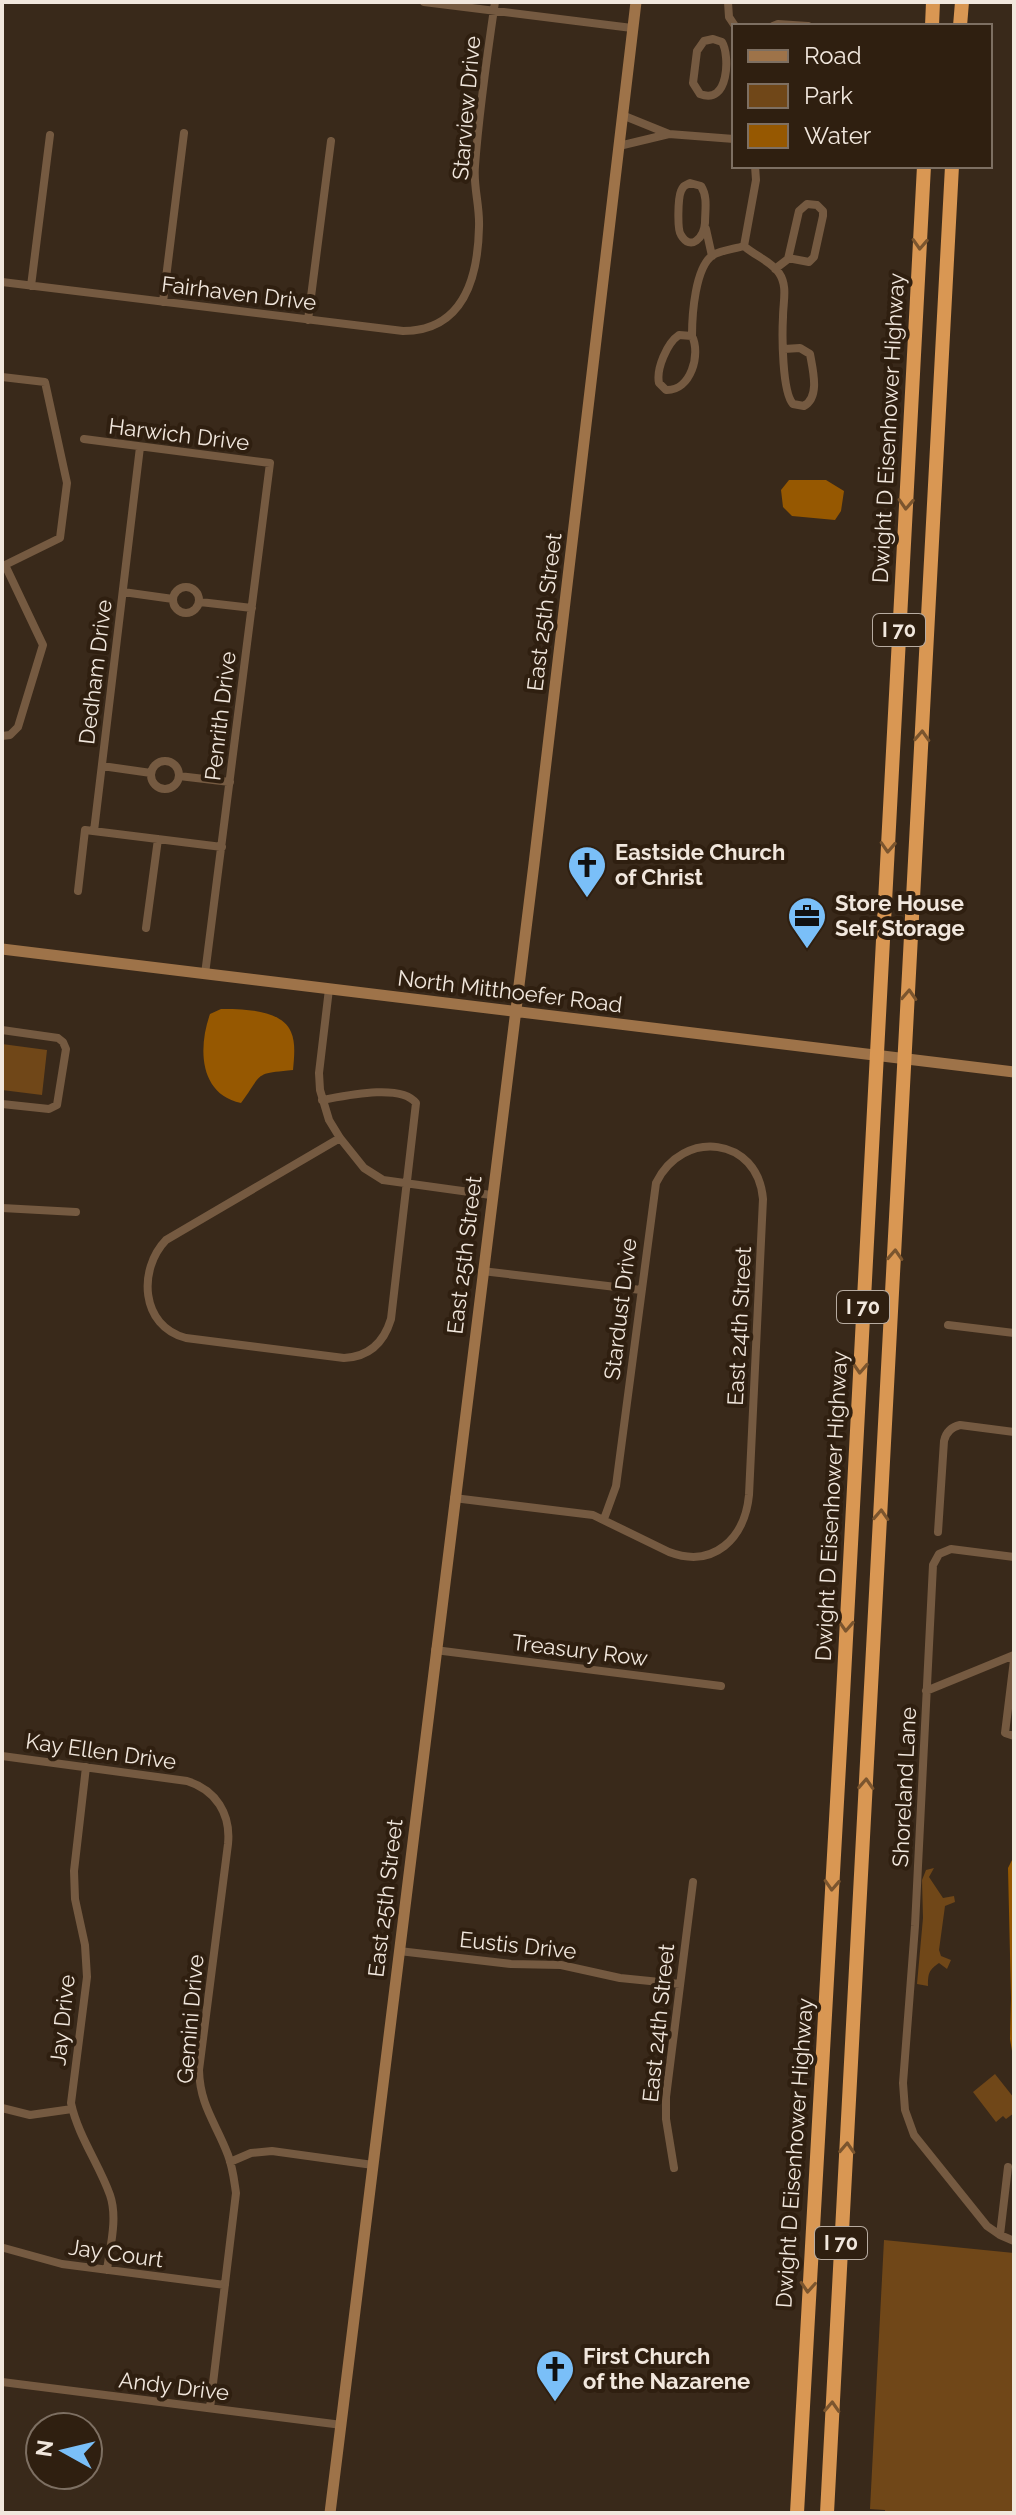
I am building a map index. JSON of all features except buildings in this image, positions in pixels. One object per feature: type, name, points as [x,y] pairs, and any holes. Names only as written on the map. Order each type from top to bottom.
[{"type":"highway","points":[[932,24],[933,2]]},
{"type":"highway","points":[[960,24],[962,2]]},
{"type":"highway","name":"Dwight D Eisenhower Highway","points":[[797,2513],[924,168]]},
{"type":"highway","name":"I 70","points":[[828,2513],[952,168]]},
{"type":"highway","points":[[789,2513],[804,2359]]},
{"type":"street","points":[[424,2],[494,6],[632,28]]},
{"type":"street","name":"East 25th Street","points":[[330,2513],[552,718],[636,2]]},
{"type":"street","points":[[728,2],[732,24]]},
{"type":"street","name":"Starview Drive","points":[[462,302],[472,281],[479,227],[474,170],[494,6]]},
{"type":"street","points":[[722,42],[732,30]]},
{"type":"street","points":[[713,39],[722,42],[726,51],[722,88],[717,95],[704,96],[693,83],[699,45],[713,39]]},
{"type":"street","points":[[622,115],[669,134],[732,139]]},
{"type":"street","points":[[163,302],[184,133]]},
{"type":"street","points":[[619,146],[669,134]]},
{"type":"street","points":[[31,286],[50,135]]},
{"type":"street","points":[[308,320],[331,141]]},
{"type":"street","points":[[744,246],[756,180],[755,168]]},
{"type":"street","points":[[705,223],[704,232],[698,240],[688,241],[678,231],[679,195],[688,184],[695,183],[703,188],[706,195],[705,223],[712,256]]},
{"type":"street","points":[[775,269],[788,258],[799,211],[807,204],[817,205],[823,216],[814,257],[809,262],[788,258]]},
{"type":"street","points":[[692,336],[679,335],[670,343],[657,377],[664,388],[676,390],[685,384],[695,359],[692,336],[699,278],[704,265],[712,256],[744,246]]},
{"type":"street","points":[[744,246],[775,269],[784,285],[784,349],[789,399],[793,404],[804,406],[811,402],[815,394],[810,354],[800,348],[784,349]]},
{"type":"street","name":"Fairhaven Drive","points":[[2,282],[413,331],[441,322],[462,302]]},
{"type":"street","points":[[2,377],[45,382],[67,483],[60,538],[5,565],[43,645],[19,725],[14,733],[2,736]]},
{"type":"street","name":"Harwich Drive","points":[[84,439],[270,463]]},
{"type":"street","name":"Dedham Drive","points":[[78,891],[85,830],[94,831],[140,447]]},
{"type":"street","name":"Penrith Drive","points":[[205,974],[270,463]]},
{"type":"street","points":[[186,586],[198,593],[200,602],[193,612],[184,613],[176,609],[173,599],[178,589],[186,586]]},
{"type":"street","points":[[123,592],[173,599]]},
{"type":"street","points":[[200,602],[252,608]]},
{"type":"street","points":[[168,761],[176,767],[179,776],[172,787],[164,788],[156,785],[151,773],[155,765],[168,761]]},
{"type":"street","points":[[102,766],[151,773]]},
{"type":"street","points":[[179,776],[230,782]]},
{"type":"street","points":[[94,831],[222,847]]},
{"type":"street","points":[[146,928],[158,839]]},
{"type":"street","name":"North Mitthoefer Road","points":[[2,949],[1014,1072]]},
{"type":"street","points":[[329,989],[319,1073],[322,1100],[340,1138],[362,1165],[373,1175],[387,1181],[491,1195]]},
{"type":"street","points":[[2,1030],[58,1038],[66,1049],[57,1105],[48,1109],[2,1104]]},
{"type":"street","points":[[322,1100],[377,1093],[407,1096],[414,1100],[416,1107],[391,1319],[384,1336],[369,1351],[344,1358],[186,1338],[171,1333],[156,1321],[149,1301],[150,1277],[155,1254],[166,1240],[340,1138]]},
{"type":"street","name":"Stardust Drive","points":[[604,1519],[616,1486],[654,1192],[660,1174],[671,1160],[686,1151],[705,1147],[722,1149]]},
{"type":"street","name":"East 24th Street","points":[[604,1519],[673,1554],[691,1557],[710,1554],[722,1548],[733,1539],[742,1523],[749,1495],[763,1199],[760,1181],[750,1166],[736,1154],[722,1149]]},
{"type":"street","points":[[2,1208],[76,1212]]},
{"type":"street","points":[[482,1271],[641,1290]]},
{"type":"street","points":[[948,1325],[1014,1333]]},
{"type":"street","points":[[938,1532],[946,1434],[960,1425],[1014,1432]]},
{"type":"street","points":[[454,1498],[583,1513],[604,1519]]},
{"type":"street","name":"Shoreland Lane","points":[[1000,2235],[983,2222],[921,2146],[910,2127],[903,2100],[933,1568],[935,1559],[951,1549],[1014,1557]]},
{"type":"street","name":"Treasury Row","points":[[435,1650],[721,1686]]},
{"type":"street","points":[[926,1691],[1014,1657],[1005,1733],[1014,1736]]},
{"type":"street","name":"Kay Ellen Drive","points":[[2,1756],[192,1782],[212,1794],[226,1818]]},
{"type":"street","name":"Jay Drive","points":[[86,1767],[74,1880],[87,1977],[71,2099],[72,2109],[112,2203],[107,2270]]},
{"type":"street","name":"Gemini Drive","points":[[210,2408],[236,2193],[230,2162],[200,2095],[199,2070],[229,1836],[226,1818]]},
{"type":"street","name":"East 24th Street","points":[[674,2168],[666,2119],[666,2097],[693,1882]]},
{"type":"street","name":"Eustis Drive","points":[[399,1951],[511,1964],[561,1965],[616,1978],[680,1984]]},
{"type":"street","points":[[2,2108],[30,2115],[72,2109]]},
{"type":"street","points":[[230,2162],[251,2153],[272,2151],[373,2165]]},
{"type":"street","points":[[1008,2167],[1000,2235],[1014,2241]]},
{"type":"street","name":"Jay Court","points":[[4,2248],[62,2264],[225,2285]]},
{"type":"street","name":"Andy Drive","points":[[2,2382],[342,2425]]},
{"type":"green space","points":[[2,1044],[47,1050],[42,1095],[2,1090]]},
{"type":"green space","points":[[934,1868],[929,1877],[943,1898],[954,1896],[955,1902],[945,1906],[939,1950],[941,1956],[951,1960],[947,1969],[939,1963],[933,1968],[928,1986],[917,1984],[923,1918],[922,1880],[926,1870]]},
{"type":"green space","points":[[995,2074],[1014,2098],[1014,2113],[996,2122],[973,2092]]},
{"type":"green space","points":[[884,2240],[1014,2253],[1014,2513],[885,2513],[885,2510],[870,2509]]},
{"type":"water","points":[[789,480],[826,480],[844,491],[841,511],[835,520],[792,516],[783,507],[781,490]]},
{"type":"water","points":[[221,1009],[250,1010],[270,1015],[286,1024],[294,1041],[293,1070],[261,1076],[241,1103],[217,1090],[205,1068],[206,1027],[210,1014]]},
{"type":"water","points":[[1014,1856],[1014,2063],[1010,2039],[1008,1868]]},
{"type":"place","name":"Eastside Church of Christ","points":[[587,899]]},
{"type":"place","name":"Store House Self Storage","points":[[807,950]]},
{"type":"place","name":"First Church of the Nazarene","points":[[555,2403]]}]
